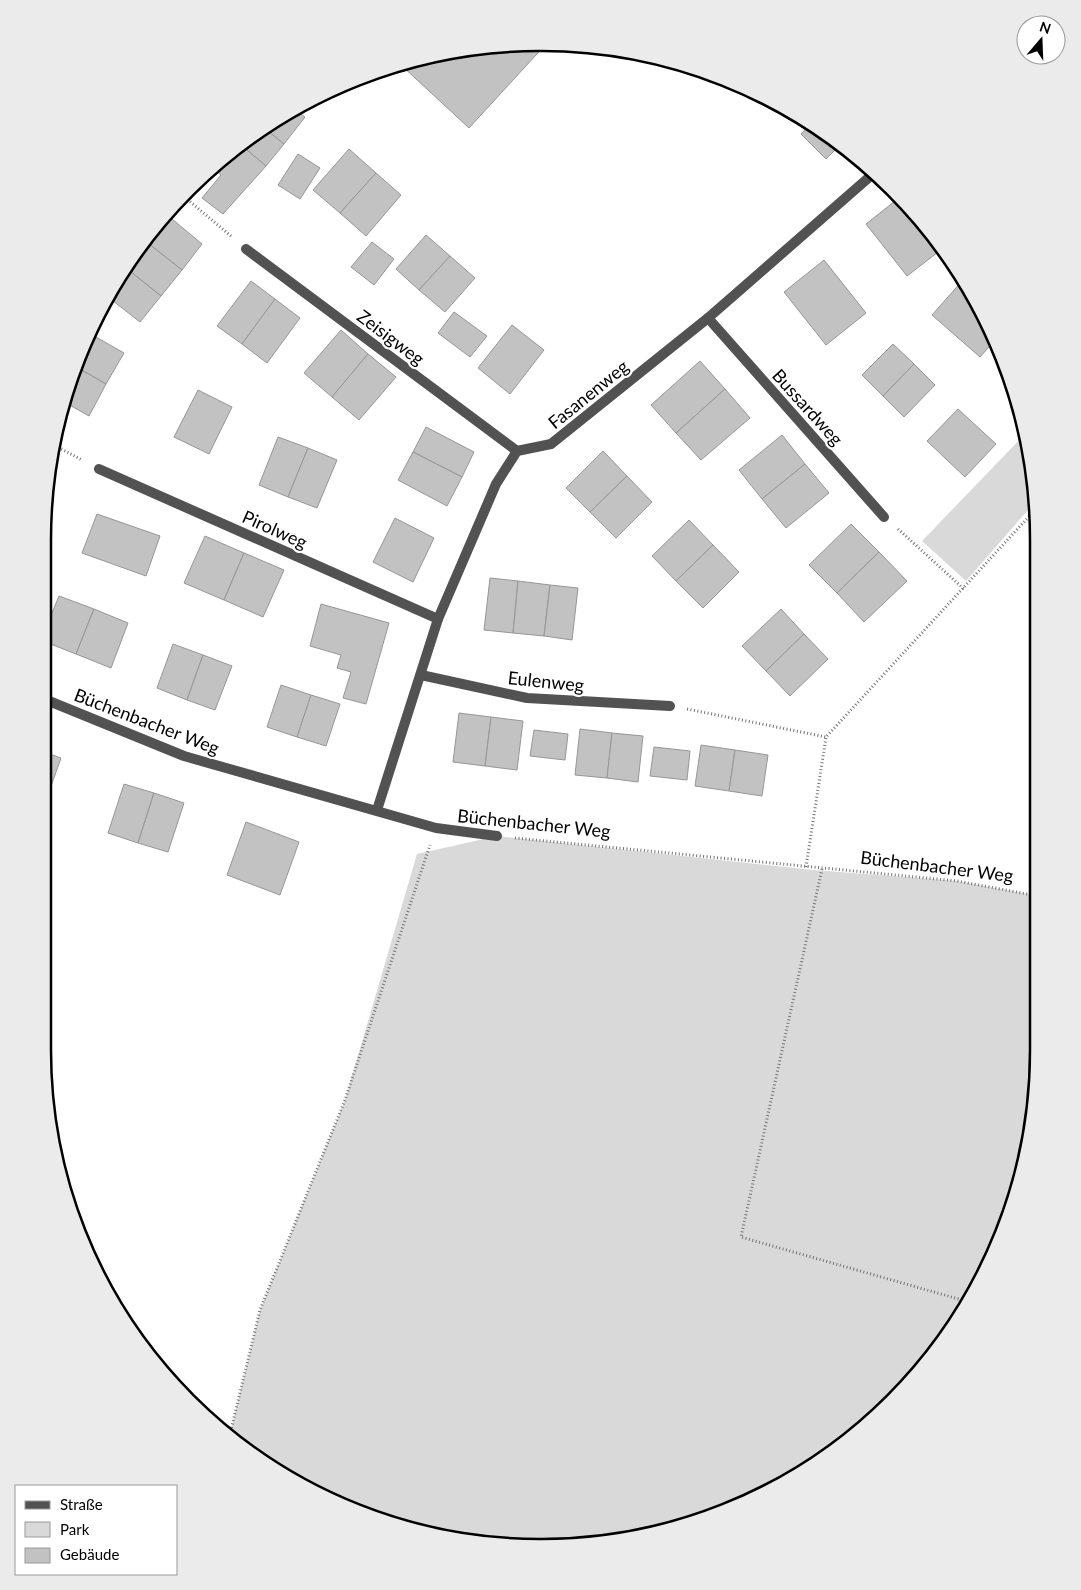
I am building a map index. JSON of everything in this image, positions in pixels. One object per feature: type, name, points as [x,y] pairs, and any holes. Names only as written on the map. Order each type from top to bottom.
[{"type":"street","name":"Fasanenweg","points":[[517,451],[552,444],[708,318],[868,178]]},
{"type":"street","name":"Zeisigweg","points":[[246,249],[517,451]]},
{"type":"street","name":"Bussardweg","points":[[708,318],[884,516]]},
{"type":"street","points":[[377,810],[438,619],[496,484],[517,451]]},
{"type":"street","name":"Pirolweg","points":[[99,469],[438,619]]},
{"type":"street","name":"Eulenweg","points":[[421,675],[527,698],[670,706]]},
{"type":"street","name":"Büchenbacher Weg","points":[[51,702],[184,756],[436,828],[497,836]]},
{"type":"path","points":[[189,201],[246,249]]},
{"type":"path","points":[[60,448],[99,469]]},
{"type":"path","points":[[884,516],[964,589]]},
{"type":"path","points":[[806,867],[826,738],[1029,517]]},
{"type":"path","points":[[670,706],[826,738]]},
{"type":"path","points":[[231,1428],[260,1310],[344,1100],[436,828]]},
{"type":"path","name":"Büchenbacher Weg","points":[[497,836],[957,882],[1030,895]]},
{"type":"path","points":[[822,869],[741,1237],[960,1300]]},
{"type":"green space","points":[[1019,440],[1026,477],[1029,509],[966,581],[922,541]]},
{"type":"green space","points":[[497,836],[814,870],[957,881],[1030,895],[1030,1050],[1026,1113],[1013,1176],[993,1237],[964,1294],[947,1321],[908,1372],[863,1417],[838,1438],[785,1473],[728,1502],[667,1522],[604,1535],[572,1538],[509,1538],[477,1535],[414,1522],[353,1502],[296,1473],[231,1428],[260,1310],[345,1100],[417,854]]},
{"type":"building","points":[[540,51],[469,128],[407,70],[477,55]]},
{"type":"building","points":[[301,114],[305,117],[284,144],[270,133]]},
{"type":"building","points":[[805,130],[835,150],[826,159],[801,134]]},
{"type":"building","points":[[270,133],[284,144],[266,166],[246,150]]},
{"type":"building","points":[[349,149],[376,173],[340,213],[313,190]]},
{"type":"building","points":[[246,150],[266,166],[223,214],[202,198],[221,175],[218,173]]},
{"type":"building","points":[[298,154],[320,168],[300,199],[278,185]]},
{"type":"building","points":[[376,173],[401,195],[366,236],[340,213]]},
{"type":"building","points":[[893,202],[936,253],[907,276],[866,224]]},
{"type":"building","points":[[172,219],[202,244],[182,270],[151,245]]},
{"type":"building","points":[[426,235],[450,256],[419,290],[396,269]]},
{"type":"building","points":[[372,242],[394,259],[374,285],[351,267]]},
{"type":"building","points":[[151,245],[182,270],[161,296],[132,273]]},
{"type":"building","points":[[450,256],[475,278],[445,312],[419,290]]},
{"type":"building","points":[[824,260],[866,313],[826,345],[784,292]]},
{"type":"building","points":[[132,273],[161,296],[140,322],[114,302]]},
{"type":"building","points":[[251,281],[275,299],[242,344],[217,326]]},
{"type":"building","points":[[958,286],[990,346],[980,357],[932,315]]},
{"type":"building","points":[[275,299],[300,318],[267,363],[242,344]]},
{"type":"building","points":[[454,312],[487,336],[470,357],[438,333]]},
{"type":"building","points":[[512,325],[544,350],[510,394],[478,368]]},
{"type":"building","points":[[341,330],[368,354],[332,397],[304,373]]},
{"type":"building","points":[[96,337],[124,353],[106,384],[82,370]]},
{"type":"building","points":[[893,344],[914,364],[883,396],[862,375]]},
{"type":"building","points":[[368,354],[396,377],[359,420],[332,397]]},
{"type":"building","points":[[700,361],[725,389],[676,433],[651,405]]},
{"type":"building","points":[[914,364],[935,385],[904,417],[883,396]]},
{"type":"building","points":[[82,370],[106,384],[89,416],[70,406]]},
{"type":"building","points":[[725,389],[750,418],[701,460],[676,433]]},
{"type":"building","points":[[198,390],[232,407],[209,454],[174,437]]},
{"type":"building","points":[[958,409],[996,444],[965,477],[927,441]]},
{"type":"building","points":[[426,427],[474,452],[462,477],[413,452]]},
{"type":"building","points":[[782,435],[805,464],[762,499],[739,470]]},
{"type":"building","points":[[278,437],[308,448],[288,497],[259,485]]},
{"type":"building","points":[[308,448],[337,460],[317,508],[288,497]]},
{"type":"building","points":[[603,451],[627,476],[590,512],[566,488]]},
{"type":"building","points":[[413,452],[462,477],[447,506],[398,480]]},
{"type":"building","points":[[805,464],[829,493],[786,528],[762,499]]},
{"type":"building","points":[[627,476],[652,502],[616,538],[590,512]]},
{"type":"building","points":[[97,514],[160,536],[146,576],[82,553]]},
{"type":"building","points":[[395,518],[434,538],[413,582],[373,562]]},
{"type":"building","points":[[689,520],[713,545],[676,581],[652,556]]},
{"type":"building","points":[[851,524],[879,552],[837,593],[809,565]]},
{"type":"building","points":[[205,536],[244,553],[224,600],[184,583]]},
{"type":"building","points":[[713,545],[739,572],[703,608],[676,581]]},
{"type":"building","points":[[879,552],[907,581],[864,622],[837,593]]},
{"type":"building","points":[[244,553],[284,570],[263,617],[224,600]]},
{"type":"building","points":[[490,578],[518,581],[513,633],[484,630]]},
{"type":"building","points":[[518,581],[550,585],[544,636],[513,633]]},
{"type":"building","points":[[550,585],[578,588],[572,640],[544,636]]},
{"type":"building","points":[[59,596],[94,609],[76,654],[51,644],[51,616]]},
{"type":"building","points":[[321,604],[389,623],[366,704],[343,698],[351,672],[337,668],[341,655],[310,646]]},
{"type":"building","points":[[94,609],[128,623],[111,668],[76,654]]},
{"type":"building","points":[[781,609],[804,634],[766,671],[742,646]]},
{"type":"building","points":[[804,634],[828,659],[790,696],[766,671]]},
{"type":"building","points":[[173,644],[203,655],[187,700],[157,688]]},
{"type":"building","points":[[203,655],[232,666],[215,710],[187,700]]},
{"type":"building","points":[[281,685],[311,695],[297,737],[267,727]]},
{"type":"building","points":[[311,695],[340,704],[326,746],[297,737]]},
{"type":"building","points":[[459,713],[491,717],[485,766],[453,762]]},
{"type":"building","points":[[491,717],[523,721],[517,770],[485,766]]},
{"type":"building","points":[[580,729],[612,733],[607,778],[575,775]]},
{"type":"building","points":[[534,730],[568,734],[565,760],[530,756]]},
{"type":"building","points":[[612,733],[643,736],[638,782],[607,778]]},
{"type":"building","points":[[701,745],[735,750],[729,791],[695,786]]},
{"type":"building","points":[[654,747],[690,751],[687,780],[650,776]]},
{"type":"building","points":[[735,750],[768,755],[762,796],[729,791]]},
{"type":"building","points":[[51,754],[61,758],[51,786]]},
{"type":"building","points":[[124,784],[154,793],[138,843],[108,833]]},
{"type":"building","points":[[154,793],[184,803],[168,852],[138,843]]},
{"type":"building","points":[[246,822],[299,842],[280,895],[227,875]]}]
